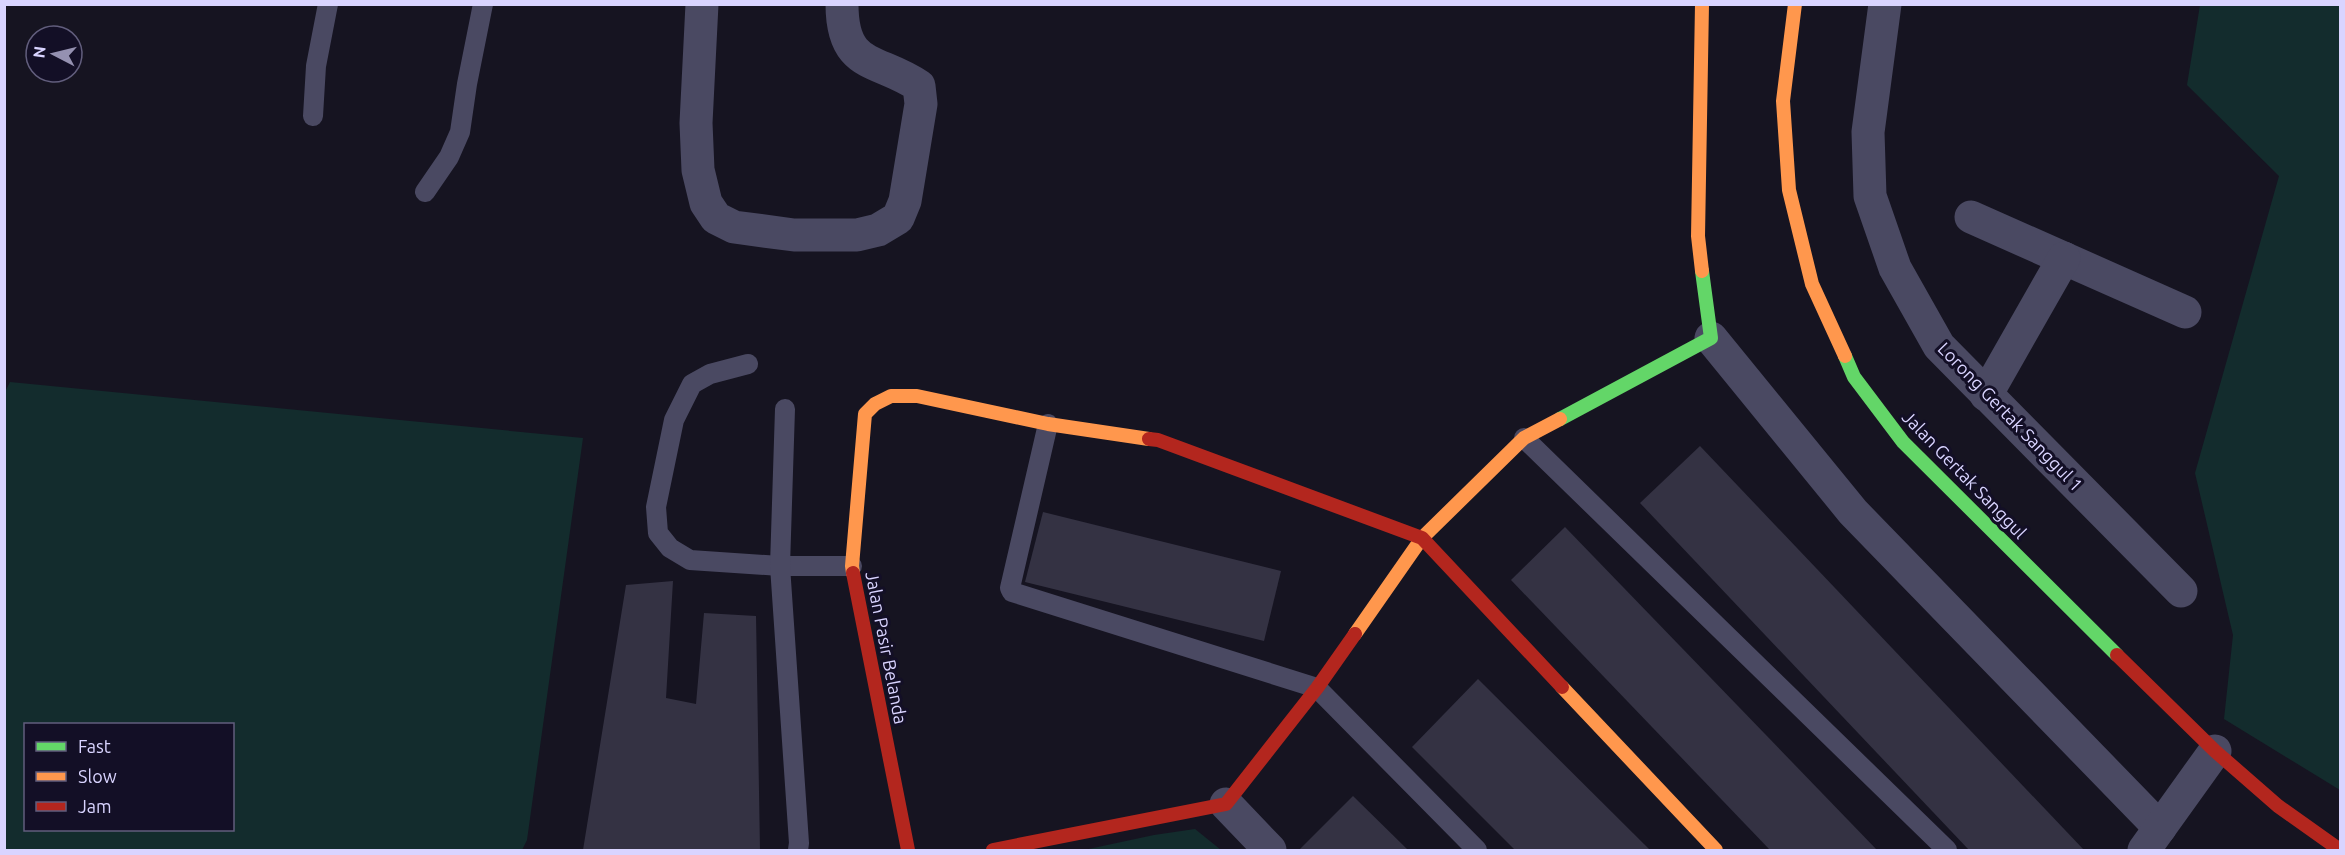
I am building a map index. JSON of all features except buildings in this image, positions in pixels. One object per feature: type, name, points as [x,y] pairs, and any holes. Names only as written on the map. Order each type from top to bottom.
[{"type":"street","points":[[702,4],[696,123],[698,170],[706,203],[716,218],[734,227],[794,235],[857,235],[878,231],[898,218],[905,201],[921,104],[919,86],[907,77],[866,62],[857,55],[847,35],[842,18],[842,4]]},
{"type":"street","points":[[1702,4],[1698,236],[1711,338],[1853,512],[2152,839],[2215,750]]},
{"type":"street","name":"Jalan Gertak Sanggul","points":[[1795,4],[1783,101],[1789,190],[1812,284],[1854,377],[1903,442],[2215,750],[2278,806],[2340,850]]},
{"type":"street","name":"Lorong Gertak Sanggul 1","points":[[1886,4],[1868,132],[1870,196],[1895,268],[1939,346],[2181,591]]},
{"type":"street","points":[[1971,217],[2185,312]]},
{"type":"street","points":[[1986,395],[2064,258]]},
{"type":"street","points":[[993,850],[1226,804],[1317,688],[1422,538],[1524,438],[1711,338]]},
{"type":"street","name":"Jalan Pasir Belanda","points":[[908,850],[852,566],[865,414],[875,404],[891,396],[917,396],[1048,424]]},
{"type":"street","points":[[1048,424],[1158,440],[1422,538],[1716,850]]},
{"type":"street","points":[[1226,804],[1270,850]]},
{"type":"lane","points":[[313,116],[316,66],[328,4]]},
{"type":"lane","points":[[425,192],[449,157],[460,132],[483,4]]},
{"type":"lane","points":[[748,364],[710,374],[692,384],[674,420],[656,507],[658,533],[670,548],[690,560],[780,566],[852,566]]},
{"type":"lane","points":[[785,409],[780,566],[798,850]]},
{"type":"lane","points":[[1048,424],[1010,588],[1012,592],[1317,688],[1478,850]]},
{"type":"lane","points":[[1524,438],[1947,850]]},
{"type":"green space","points":[[2200,5],[2340,5],[2340,790],[2224,719],[2233,635],[2195,473],[2279,176],[2187,85]]},
{"type":"green space","points":[[10,382],[583,438],[527,840],[522,850],[5,850],[4,394]]},
{"type":"green space","points":[[1195,829],[1221,850],[1084,850],[1154,835]]},
{"type":"traffic: fast","points":[[1560,419],[1711,338],[1702,271]]},
{"type":"traffic: fast","points":[[1845,356],[1854,377],[1903,442],[2117,655]]},
{"type":"traffic: slow","points":[[1702,4],[1698,236],[1702,271]]},
{"type":"traffic: slow","points":[[1795,4],[1783,101],[1789,190],[1812,284],[1845,356]]},
{"type":"traffic: slow","points":[[853,573],[865,414],[875,404],[891,396],[917,396],[1048,424],[1149,439]]},
{"type":"traffic: slow","points":[[1355,634],[1422,538],[1524,438],[1560,419]]},
{"type":"traffic: slow","points":[[1562,687],[1716,850]]},
{"type":"traffic: jam","points":[[1149,439],[1158,440],[1422,538],[1562,687]]},
{"type":"traffic: jam","points":[[853,573],[908,850]]},
{"type":"traffic: jam","points":[[993,850],[1226,804],[1317,688],[1355,634]]},
{"type":"traffic: jam","points":[[2117,655],[2215,751],[2278,806],[2340,850]]}]
